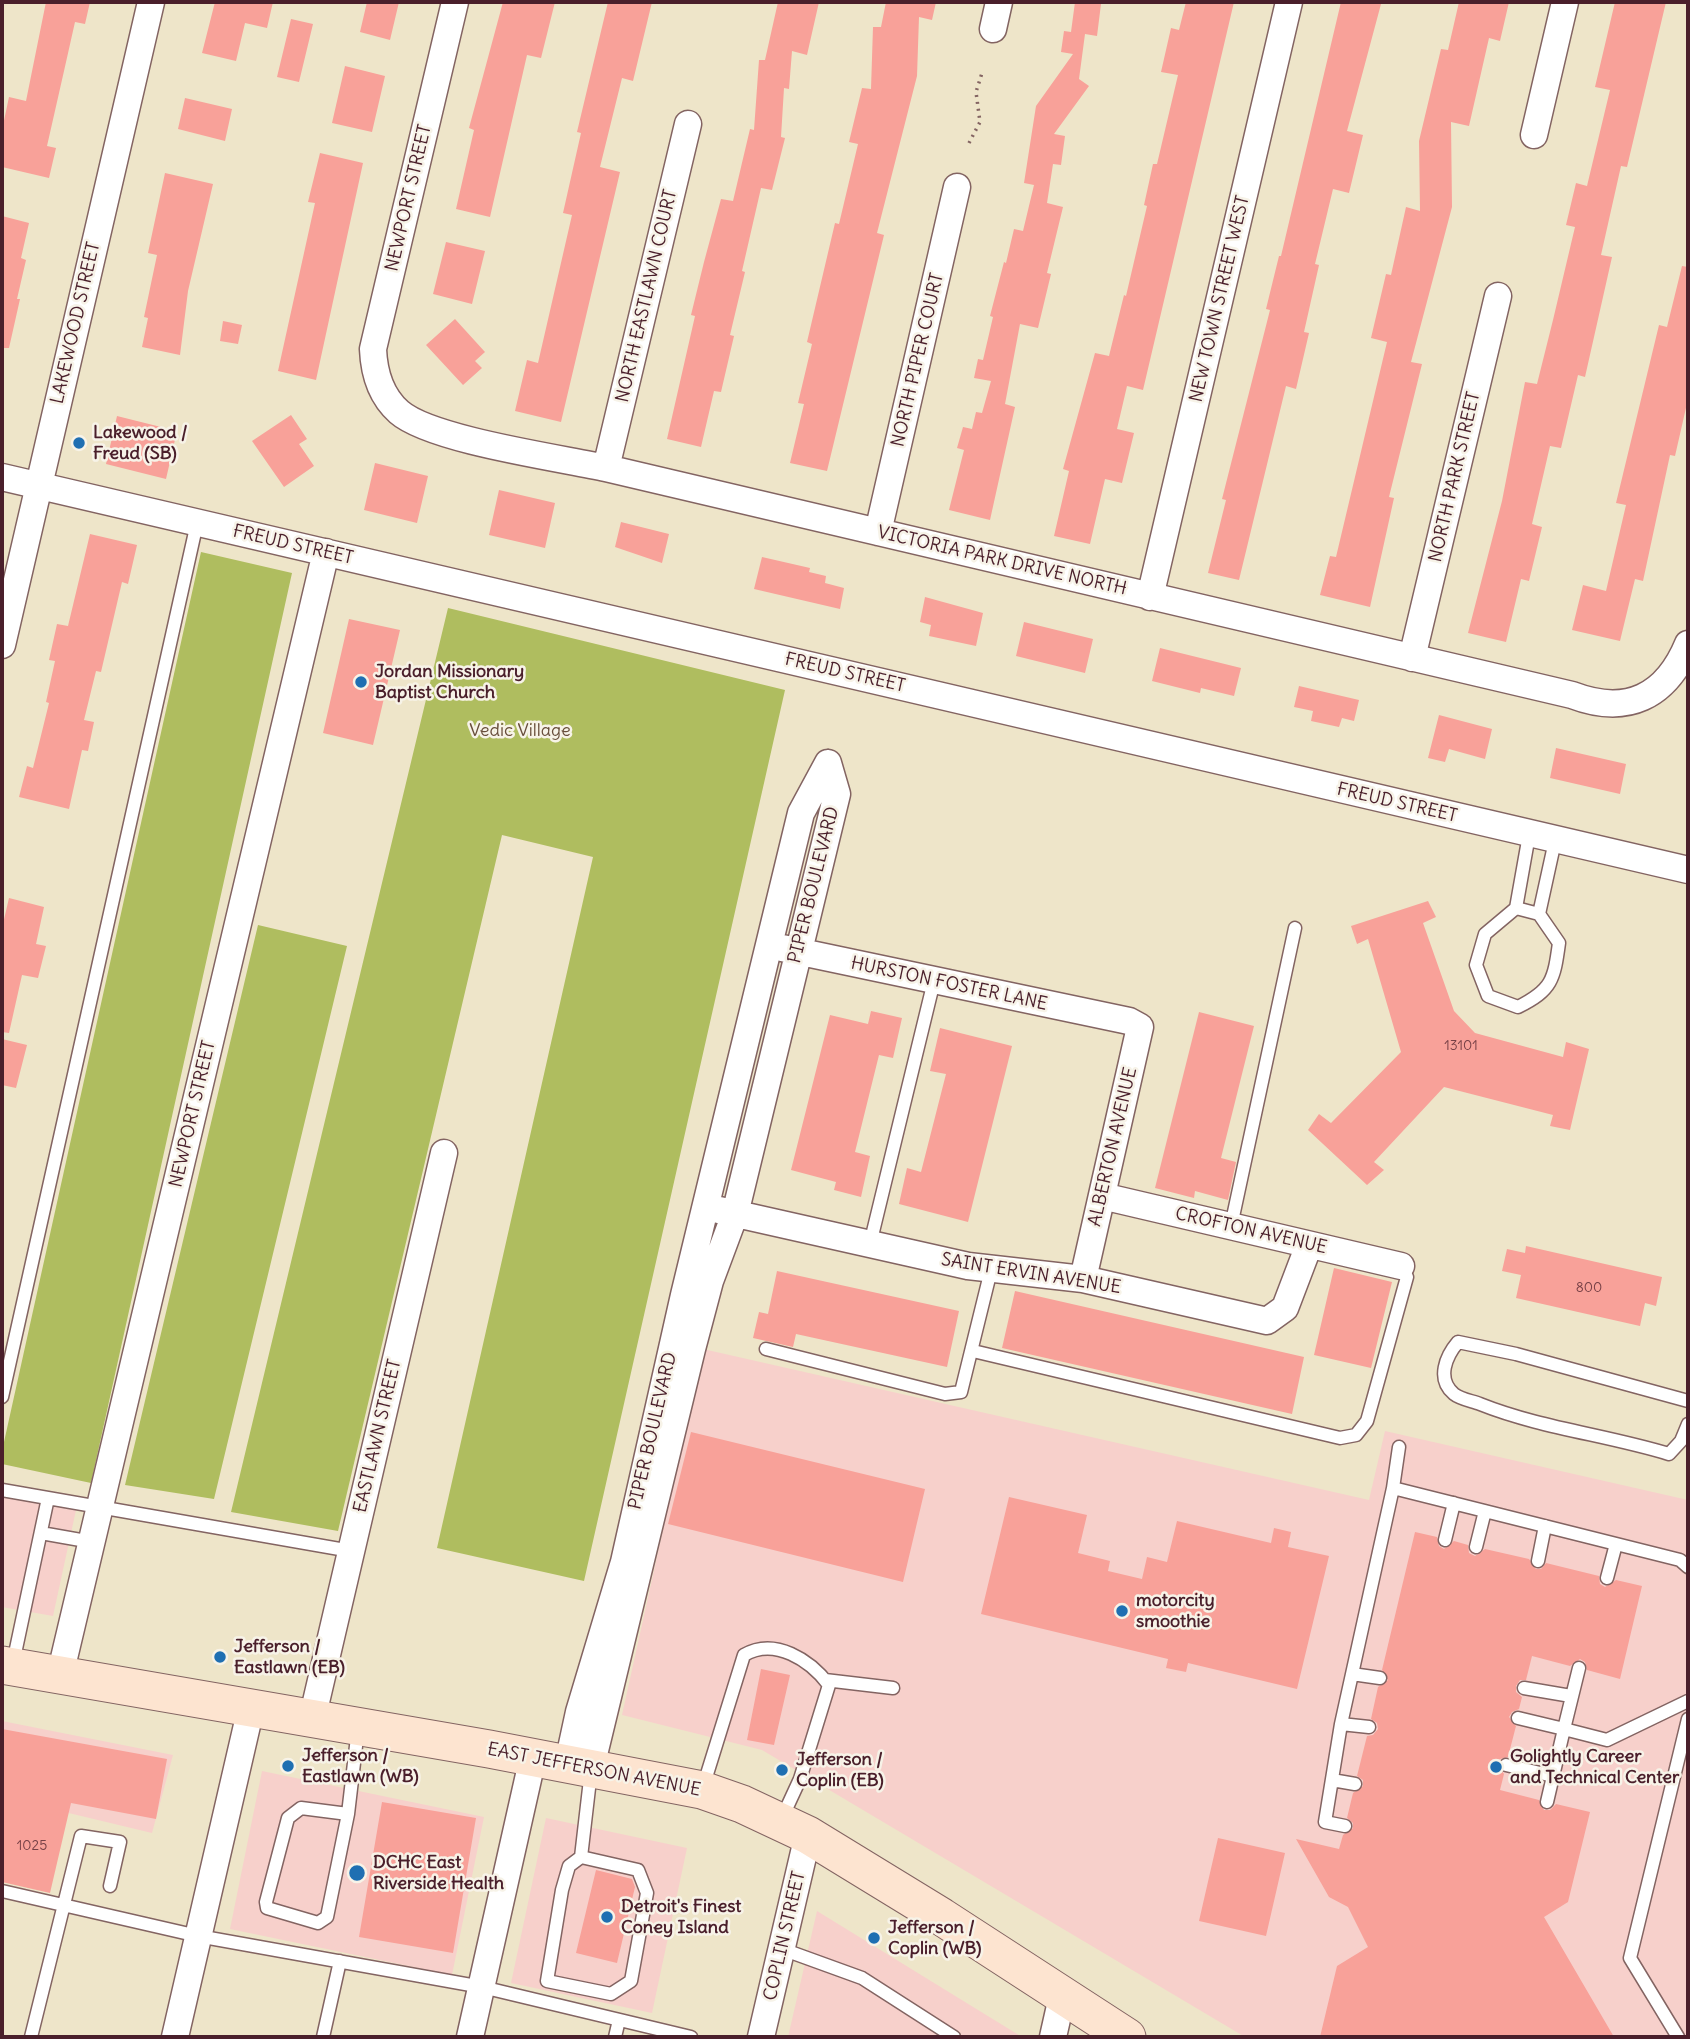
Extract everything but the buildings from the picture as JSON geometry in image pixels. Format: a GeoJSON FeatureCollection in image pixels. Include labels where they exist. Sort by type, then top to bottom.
{"type":"FeatureCollection","features":[{"type":"Feature","properties":{"kind":"main road","name":"EAST JEFFERSON AVENUE"},"geometry":{"type":"LineString","coordinates":[[7,1666],[564,1762],[702,1790],[794,1829],[942,1917],[1127,2037]]}},
{"type":"Feature","properties":{"kind":"street","name":"LAKEWOOD STREET"},"geometry":{"type":"LineString","coordinates":[[2,645],[151,2]]}},
{"type":"Feature","properties":{"kind":"street","name":"NEWPORT STREET"},"geometry":{"type":"LineString","coordinates":[[385,393],[374,362],[376,336],[455,2]]}},
{"type":"Feature","properties":{"kind":"street"},"geometry":{"type":"LineString","coordinates":[[993,29],[999,2]]}},
{"type":"Feature","properties":{"kind":"street","name":"NEW TOWN STREET WEST"},"geometry":{"type":"LineString","coordinates":[[1150,597],[1289,2]]}},
{"type":"Feature","properties":{"kind":"street"},"geometry":{"type":"LineString","coordinates":[[1534,135],[1565,2]]}},
{"type":"Feature","properties":{"kind":"street","name":"NORTH EASTLAWN COURT"},"geometry":{"type":"LineString","coordinates":[[606,468],[688,124]]}},
{"type":"Feature","properties":{"kind":"street","name":"NORTH PIPER COURT"},"geometry":{"type":"LineString","coordinates":[[878,532],[957,187]]}},
{"type":"Feature","properties":{"kind":"street","name":"NORTH PARK STREET"},"geometry":{"type":"LineString","coordinates":[[1412,658],[1498,296]]}},
{"type":"Feature","properties":{"kind":"street","name":"VICTORIA PARK DRIVE NORTH"},"geometry":{"type":"LineString","coordinates":[[385,393],[399,412],[430,429],[878,532],[1590,702],[1613,704],[1632,701],[1663,685],[1680,664],[1688,643]]}},
{"type":"Feature","properties":{"kind":"street","name":"FREUD STREET"},"geometry":{"type":"LineString","coordinates":[[2,477],[1688,870]]}},
{"type":"Feature","properties":{"kind":"street","name":"NEWPORT STREET"},"geometry":{"type":"LineString","coordinates":[[60,1675],[326,552]]}},
{"type":"Feature","properties":{"kind":"street","name":"PIPER BOULEVARD"},"geometry":{"type":"LineString","coordinates":[[828,763],[837,794],[735,1214],[710,1281],[692,1349],[564,1762],[624,1562],[684,1294],[800,813],[828,763]]}},
{"type":"Feature","properties":{"kind":"street","name":"HURSTON FOSTER LANE"},"geometry":{"type":"LineString","coordinates":[[770,945],[797,953],[1129,1021]]}},
{"type":"Feature","properties":{"kind":"street","name":"ALBERTON AVENUE"},"geometry":{"type":"LineString","coordinates":[[1083,1279],[1140,1027],[1129,1021]]}},
{"type":"Feature","properties":{"kind":"street","name":"EASTLAWN STREET"},"geometry":{"type":"LineString","coordinates":[[312,1719],[443,1153]]}},
{"type":"Feature","properties":{"kind":"street","name":"CROFTON AVENUE"},"geometry":{"type":"LineString","coordinates":[[1102,1196],[1401,1266]]}},
{"type":"Feature","properties":{"kind":"street","name":"SAINT ERVIN AVENUE"},"geometry":{"type":"LineString","coordinates":[[707,1207],[968,1266],[992,1266],[1083,1279],[1267,1321],[1285,1308],[1309,1245]]}},
{"type":"Feature","properties":{"kind":"street"},"geometry":{"type":"LineString","coordinates":[[175,2037],[251,1708]]}},
{"type":"Feature","properties":{"kind":"street"},"geometry":{"type":"LineString","coordinates":[[470,2037],[482,1987],[564,1762]]}},
{"type":"Feature","properties":{"kind":"street","name":"COPLIN STREET"},"geometry":{"type":"LineString","coordinates":[[761,2037],[782,1949],[794,1829]]}},
{"type":"Feature","properties":{"kind":"street"},"geometry":{"type":"LineString","coordinates":[[1053,2037],[1062,1997]]}},
{"type":"Feature","properties":{"kind":"lane"},"geometry":{"type":"LineString","coordinates":[[2,1396],[197,523]]}},
{"type":"Feature","properties":{"kind":"lane"},"geometry":{"type":"LineString","coordinates":[[1516,908],[1539,914],[1559,943],[1555,969],[1543,995],[1518,1007],[1488,996],[1476,965],[1485,934],[1516,908],[1529,835]]}},
{"type":"Feature","properties":{"kind":"lane"},"geometry":{"type":"LineString","coordinates":[[1539,914],[1555,841]]}},
{"type":"Feature","properties":{"kind":"lane"},"geometry":{"type":"LineString","coordinates":[[1231,1226],[1295,929]]}},
{"type":"Feature","properties":{"kind":"lane"},"geometry":{"type":"LineString","coordinates":[[870,1244],[934,981]]}},
{"type":"Feature","properties":{"kind":"lane"},"geometry":{"type":"LineString","coordinates":[[766,1349],[944,1394],[961,1392],[992,1266]]}},
{"type":"Feature","properties":{"kind":"lane"},"geometry":{"type":"LineString","coordinates":[[972,1351],[1340,1438],[1356,1435],[1367,1421],[1406,1277],[1401,1266]]}},
{"type":"Feature","properties":{"kind":"lane"},"geometry":{"type":"LineString","coordinates":[[1688,1401],[1516,1354],[1458,1342],[1446,1355],[1444,1375],[1454,1394],[1508,1416],[1636,1444],[1669,1454],[1681,1441],[1688,1424]]}},
{"type":"Feature","properties":{"kind":"lane"},"geometry":{"type":"LineString","coordinates":[[1345,1826],[1325,1822],[1341,1724],[1393,1488],[1399,1447]]}},
{"type":"Feature","properties":{"kind":"lane"},"geometry":{"type":"LineString","coordinates":[[1393,1488],[1680,1560],[1688,1567]]}},
{"type":"Feature","properties":{"kind":"lane"},"geometry":{"type":"LineString","coordinates":[[2,1490],[351,1551]]}},
{"type":"Feature","properties":{"kind":"lane"},"geometry":{"type":"LineString","coordinates":[[7,1666],[48,1499]]}},
{"type":"Feature","properties":{"kind":"lane"},"geometry":{"type":"LineString","coordinates":[[1445,1539],[1454,1503]]}},
{"type":"Feature","properties":{"kind":"lane"},"geometry":{"type":"LineString","coordinates":[[1476,1547],[1485,1511]]}},
{"type":"Feature","properties":{"kind":"lane"},"geometry":{"type":"LineString","coordinates":[[1538,1561],[1545,1526]]}},
{"type":"Feature","properties":{"kind":"lane"},"geometry":{"type":"LineString","coordinates":[[41,1533],[92,1542]]}},
{"type":"Feature","properties":{"kind":"lane"},"geometry":{"type":"LineString","coordinates":[[1607,1578],[1616,1544]]}},
{"type":"Feature","properties":{"kind":"lane"},"geometry":{"type":"LineString","coordinates":[[702,1790],[744,1654],[758,1647],[781,1650],[814,1665],[829,1685],[800,1779],[794,1829]]}},
{"type":"Feature","properties":{"kind":"lane"},"geometry":{"type":"LineString","coordinates":[[1547,1802],[1579,1668]]}},
{"type":"Feature","properties":{"kind":"lane"},"geometry":{"type":"LineString","coordinates":[[1352,1674],[1380,1678]]}},
{"type":"Feature","properties":{"kind":"lane"},"geometry":{"type":"LineString","coordinates":[[825,1680],[893,1688]]}},
{"type":"Feature","properties":{"kind":"lane"},"geometry":{"type":"LineString","coordinates":[[1524,1688],[1571,1696]]}},
{"type":"Feature","properties":{"kind":"lane"},"geometry":{"type":"LineString","coordinates":[[1518,1718],[1607,1740],[1688,1701]]}},
{"type":"Feature","properties":{"kind":"lane"},"geometry":{"type":"LineString","coordinates":[[1678,2037],[1630,1958],[1688,1719]]}},
{"type":"Feature","properties":{"kind":"lane"},"geometry":{"type":"LineString","coordinates":[[1341,1724],[1369,1727]]}},
{"type":"Feature","properties":{"kind":"lane"},"geometry":{"type":"LineString","coordinates":[[348,1814],[302,1808],[294,1811],[288,1818],[266,1902],[267,1908],[318,1923],[323,1921],[348,1814],[358,1727]]}},
{"type":"Feature","properties":{"kind":"lane"},"geometry":{"type":"LineString","coordinates":[[564,1762],[581,1857]]}},
{"type":"Feature","properties":{"kind":"lane"},"geometry":{"type":"LineString","coordinates":[[1506,1765],[1553,1776]]}},
{"type":"Feature","properties":{"kind":"lane"},"geometry":{"type":"LineString","coordinates":[[1332,1780],[1355,1784]]}},
{"type":"Feature","properties":{"kind":"lane"},"geometry":{"type":"LineString","coordinates":[[31,2037],[81,1836],[120,1842],[110,1886]]}},
{"type":"Feature","properties":{"kind":"lane"},"geometry":{"type":"LineString","coordinates":[[581,1857],[638,1870],[647,1893],[631,1981],[611,1994],[547,1981],[565,1878],[569,1866],[581,1857]]}},
{"type":"Feature","properties":{"kind":"lane"},"geometry":{"type":"LineString","coordinates":[[2,1891],[198,1936],[482,1987],[691,2037]]}},
{"type":"Feature","properties":{"kind":"lane"},"geometry":{"type":"LineString","coordinates":[[782,1949],[862,1978],[954,2037]]}},
{"type":"Feature","properties":{"kind":"lane"},"geometry":{"type":"LineString","coordinates":[[323,2037],[340,1961]]}},
{"type":"Feature","properties":{"kind":"lane"},"geometry":{"type":"LineString","coordinates":[[615,2037],[619,2020]]}},
{"type":"Feature","properties":{"kind":"path"},"geometry":{"type":"LineString","coordinates":[[970,143],[980,122],[976,92],[982,73]]}},
{"type":"Feature","properties":{"kind":"shaded area"},"geometry":{"type":"Polygon","coordinates":[[[703,1349],[1369,1500],[1385,1431],[1688,1500],[1688,2037],[1245,2037],[762,1750],[622,1715],[703,1349]]]}},
{"type":"Feature","properties":{"kind":"shaded area"},"geometry":{"type":"Polygon","coordinates":[[[2,1497],[76,1510],[53,1616],[2,1607],[2,1497]]]}},
{"type":"Feature","properties":{"kind":"shaded area"},"geometry":{"type":"Polygon","coordinates":[[[2,1721],[173,1755],[152,1833],[2,1797],[2,1721]]]}},
{"type":"Feature","properties":{"kind":"shaded area","name":"DCHC East Riverside Health"},"geometry":{"type":"Polygon","coordinates":[[[262,1771],[484,1817],[452,1975],[230,1929],[262,1771]]]}},
{"type":"Feature","properties":{"kind":"shaded area"},"geometry":{"type":"Polygon","coordinates":[[[546,1818],[687,1848],[652,2013],[511,1983],[546,1818]]]}},
{"type":"Feature","properties":{"kind":"shaded area"},"geometry":{"type":"Polygon","coordinates":[[[817,1911],[1022,2037],[788,2037],[817,1911]]]}},
{"type":"Feature","properties":{"kind":"green space"},"geometry":{"type":"Polygon","coordinates":[[[201,552],[292,573],[91,1483],[2,1464],[2,1451],[201,552]]]}},
{"type":"Feature","properties":{"kind":"green space","name":"Vedic Village"},"geometry":{"type":"Polygon","coordinates":[[[448,608],[785,690],[584,1581],[437,1548],[593,857],[502,835],[338,1531],[231,1512],[448,608]]]}},
{"type":"Feature","properties":{"kind":"green space"},"geometry":{"type":"Polygon","coordinates":[[[258,925],[347,946],[214,1499],[125,1485],[258,925]]]}},
{"type":"Feature","properties":{"kind":"place","name":"Lakewood / Freud (SB)"},"geometry":{"type":"Point","coordinates":[79,443]}},
{"type":"Feature","properties":{"kind":"place","name":"Jordan Missionary Baptist Church"},"geometry":{"type":"Point","coordinates":[361,682]}},
{"type":"Feature","properties":{"kind":"place","name":"motorcity smoothie"},"geometry":{"type":"Point","coordinates":[1122,1611]}},
{"type":"Feature","properties":{"kind":"place","name":"Jefferson / Eastlawn (EB)"},"geometry":{"type":"Point","coordinates":[220,1657]}},
{"type":"Feature","properties":{"kind":"place","name":"Jefferson / Eastlawn (WB)"},"geometry":{"type":"Point","coordinates":[288,1766]}},
{"type":"Feature","properties":{"kind":"place","name":"Golightly Career and Technical Center"},"geometry":{"type":"Point","coordinates":[1496,1767]}},
{"type":"Feature","properties":{"kind":"place","name":"Jefferson / Coplin (EB)"},"geometry":{"type":"Point","coordinates":[782,1770]}},
{"type":"Feature","properties":{"kind":"place","name":"DCHC East Riverside Health"},"geometry":{"type":"Point","coordinates":[357,1873]}},
{"type":"Feature","properties":{"kind":"place","name":"Detroit's Finest Coney Island"},"geometry":{"type":"Point","coordinates":[607,1917]}},
{"type":"Feature","properties":{"kind":"place","name":"Jefferson / Coplin (WB)"},"geometry":{"type":"Point","coordinates":[874,1938]}}]}
